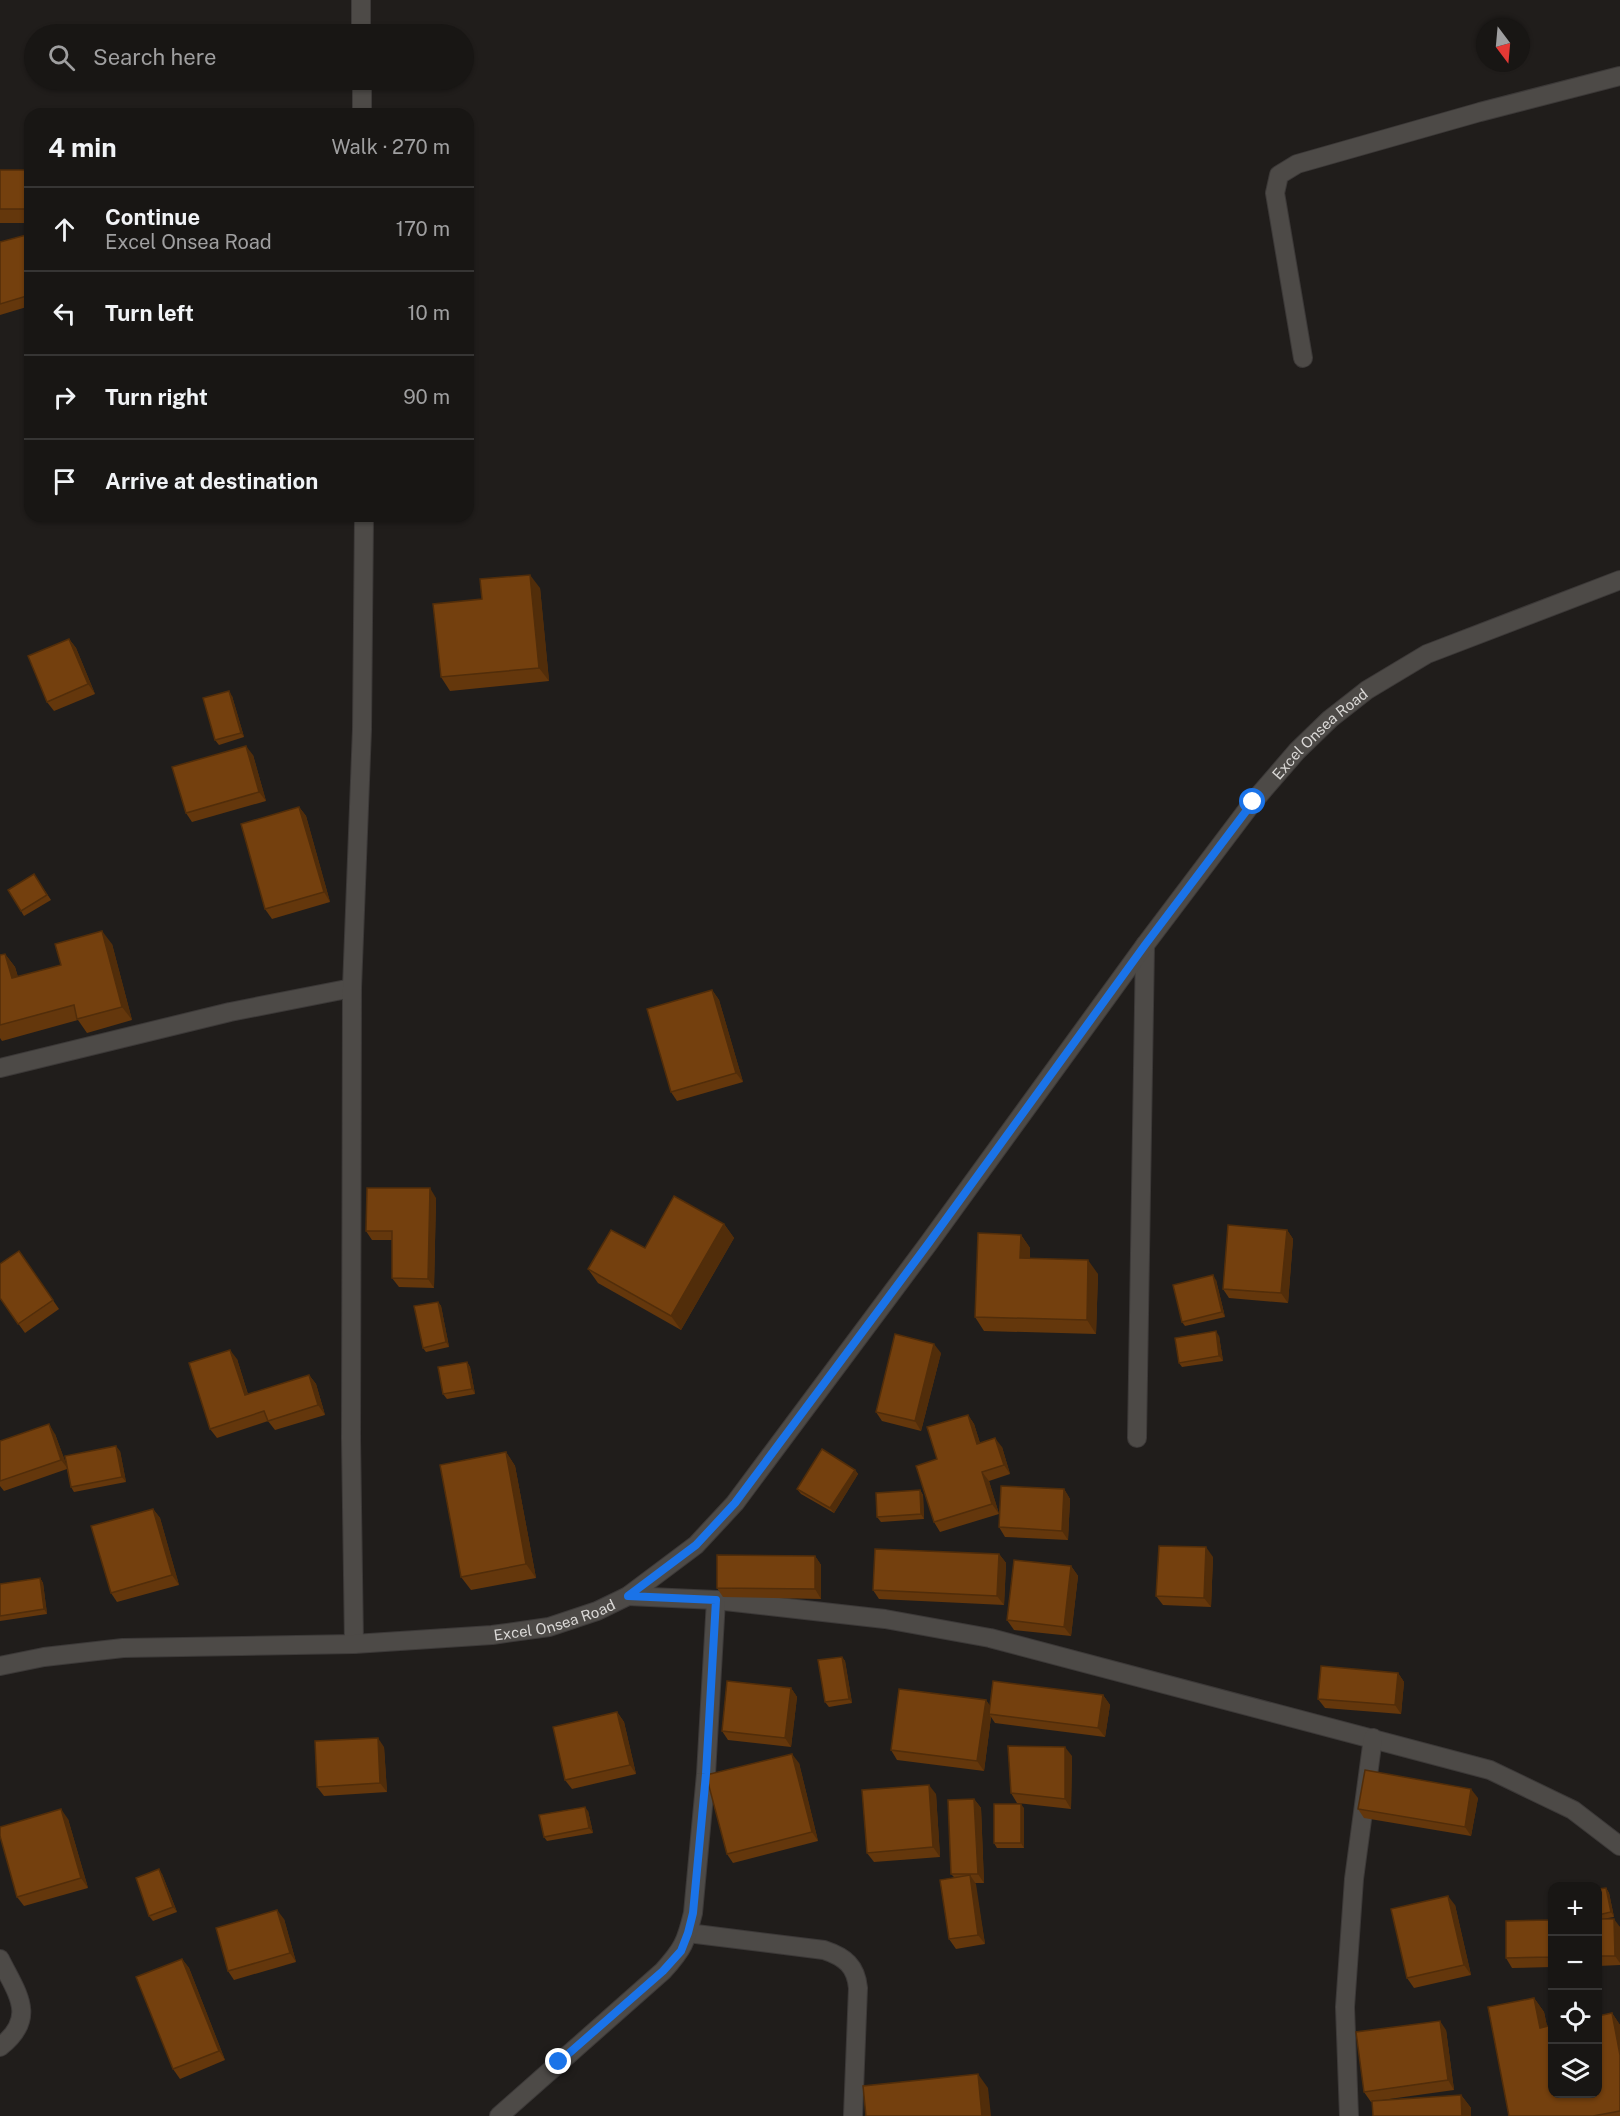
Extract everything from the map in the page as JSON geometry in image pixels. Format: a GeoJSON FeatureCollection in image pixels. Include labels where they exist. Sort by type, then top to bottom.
{"type":"FeatureCollection","features":[{"type":"Feature","properties":{"kind":"street"},"geometry":{"type":"LineString","coordinates":[[361,0],[361,24]]}},
{"type":"Feature","properties":{"kind":"street"},"geometry":{"type":"LineString","coordinates":[[1303,357],[1275,193],[1279,175],[1297,164],[1480,112],[1620,76]]}},
{"type":"Feature","properties":{"kind":"street"},"geometry":{"type":"LineString","coordinates":[[362,90],[362,108]]}},
{"type":"Feature","properties":{"kind":"street"},"geometry":{"type":"LineString","coordinates":[[354,1644],[351,1438],[352,988],[362,729],[364,522]]}},
{"type":"Feature","properties":{"kind":"street","name":"Excel Onsea Road"},"geometry":{"type":"LineString","coordinates":[[0,1666],[44,1657],[123,1648],[354,1644],[492,1635],[549,1627],[597,1611],[628,1596],[696,1545],[735,1503],[928,1244],[1145,945],[1253,802],[1289,760],[1330,719],[1367,690],[1427,654],[1620,580]]}},
{"type":"Feature","properties":{"kind":"street"},"geometry":{"type":"LineString","coordinates":[[1137,1438],[1145,945]]}},
{"type":"Feature","properties":{"kind":"street"},"geometry":{"type":"LineString","coordinates":[[0,1068],[230,1012],[352,988]]}},
{"type":"Feature","properties":{"kind":"street"},"geometry":{"type":"LineString","coordinates":[[628,1596],[716,1600],[885,1619],[990,1638],[1490,1770],[1573,1810],[1620,1846]]}},
{"type":"Feature","properties":{"kind":"street"},"geometry":{"type":"LineString","coordinates":[[499,2116],[663,1971],[681,1951],[693,1913],[706,1774],[716,1600]]}},
{"type":"Feature","properties":{"kind":"street"},"geometry":{"type":"LineString","coordinates":[[1349,2116],[1346,2007],[1354,1879],[1373,1738]]}},
{"type":"Feature","properties":{"kind":"street"},"geometry":{"type":"LineString","coordinates":[[688,1933],[825,1950],[841,1956],[851,1965],[857,1976],[858,1988],[853,2116]]}},
{"type":"Feature","properties":{"kind":"street"},"geometry":{"type":"LineString","coordinates":[[0,1959],[18,1996],[21,2011],[20,2026],[12,2038],[0,2047]]}},
{"type":"Feature","properties":{"kind":"building"},"geometry":{"type":"Polygon","coordinates":[[[0,170],[24,170],[24,209],[0,209],[0,170]]]}},
{"type":"Feature","properties":{"kind":"building"},"geometry":{"type":"Polygon","coordinates":[[[24,236],[24,297],[0,304],[0,242],[24,236]]]}},
{"type":"Feature","properties":{"kind":"building"},"geometry":{"type":"Polygon","coordinates":[[[530,575],[539,668],[441,677],[433,604],[482,599],[480,579],[530,575]]]}},
{"type":"Feature","properties":{"kind":"building"},"geometry":{"type":"Polygon","coordinates":[[[69,639],[88,684],[47,702],[28,656],[69,639]]]}},
{"type":"Feature","properties":{"kind":"building"},"geometry":{"type":"Polygon","coordinates":[[[229,691],[241,733],[215,740],[203,698],[229,691]]]}},
{"type":"Feature","properties":{"kind":"building"},"geometry":{"type":"Polygon","coordinates":[[[246,746],[259,792],[186,813],[172,767],[246,746]]]}},
{"type":"Feature","properties":{"kind":"building"},"geometry":{"type":"Polygon","coordinates":[[[299,807],[324,892],[265,909],[241,824],[299,807]]]}},
{"type":"Feature","properties":{"kind":"building"},"geometry":{"type":"Polygon","coordinates":[[[34,874],[47,895],[21,911],[8,890],[34,874]]]}},
{"type":"Feature","properties":{"kind":"building"},"geometry":{"type":"Polygon","coordinates":[[[102,931],[122,1007],[77,1019],[74,1005],[0,1025],[0,955],[5,954],[12,978],[61,965],[55,944],[102,931]]]}},
{"type":"Feature","properties":{"kind":"building"},"geometry":{"type":"Polygon","coordinates":[[[712,990],[736,1073],[671,1092],[647,1009],[712,990]]]}},
{"type":"Feature","properties":{"kind":"building"},"geometry":{"type":"Polygon","coordinates":[[[367,1188],[430,1188],[428,1279],[392,1278],[392,1231],[366,1231],[367,1188]]]}},
{"type":"Feature","properties":{"kind":"building"},"geometry":{"type":"Polygon","coordinates":[[[674,1196],[724,1224],[671,1316],[588,1269],[611,1230],[645,1248],[674,1196]]]}},
{"type":"Feature","properties":{"kind":"building"},"geometry":{"type":"Polygon","coordinates":[[[1228,1225],[1287,1230],[1281,1293],[1223,1289],[1228,1225]]]}},
{"type":"Feature","properties":{"kind":"building"},"geometry":{"type":"Polygon","coordinates":[[[978,1233],[1021,1235],[1020,1258],[1088,1260],[1087,1320],[975,1317],[978,1233]]]}},
{"type":"Feature","properties":{"kind":"building"},"geometry":{"type":"Polygon","coordinates":[[[19,1251],[53,1300],[18,1324],[0,1298],[0,1264],[19,1251]]]}},
{"type":"Feature","properties":{"kind":"building"},"geometry":{"type":"Polygon","coordinates":[[[1213,1275],[1222,1312],[1182,1322],[1173,1285],[1213,1275]]]}},
{"type":"Feature","properties":{"kind":"building"},"geometry":{"type":"Polygon","coordinates":[[[438,1302],[446,1342],[423,1348],[414,1306],[438,1302]]]}},
{"type":"Feature","properties":{"kind":"building"},"geometry":{"type":"Polygon","coordinates":[[[1216,1331],[1219,1356],[1179,1363],[1175,1338],[1216,1331]]]}},
{"type":"Feature","properties":{"kind":"building"},"geometry":{"type":"Polygon","coordinates":[[[895,1334],[934,1344],[915,1421],[876,1412],[895,1334]]]}},
{"type":"Feature","properties":{"kind":"building"},"geometry":{"type":"Polygon","coordinates":[[[230,1350],[245,1395],[309,1375],[318,1405],[268,1421],[264,1411],[210,1429],[189,1363],[230,1350]]]}},
{"type":"Feature","properties":{"kind":"building"},"geometry":{"type":"Polygon","coordinates":[[[467,1362],[472,1389],[443,1394],[438,1367],[467,1362]]]}},
{"type":"Feature","properties":{"kind":"building"},"geometry":{"type":"Polygon","coordinates":[[[968,1415],[977,1444],[995,1438],[1004,1465],[982,1472],[992,1504],[934,1522],[916,1466],[937,1459],[927,1427],[968,1415]]]}},
{"type":"Feature","properties":{"kind":"building"},"geometry":{"type":"Polygon","coordinates":[[[49,1424],[61,1460],[0,1481],[0,1441],[49,1424]]]}},
{"type":"Feature","properties":{"kind":"building"},"geometry":{"type":"Polygon","coordinates":[[[116,1446],[122,1477],[71,1487],[65,1456],[116,1446]]]}},
{"type":"Feature","properties":{"kind":"building"},"geometry":{"type":"Polygon","coordinates":[[[822,1449],[855,1470],[830,1508],[797,1489],[822,1449]]]}},
{"type":"Feature","properties":{"kind":"building"},"geometry":{"type":"Polygon","coordinates":[[[506,1452],[526,1564],[461,1577],[440,1465],[506,1452]]]}},
{"type":"Feature","properties":{"kind":"building"},"geometry":{"type":"Polygon","coordinates":[[[1001,1486],[1064,1489],[1062,1531],[999,1527],[1001,1486]]]}},
{"type":"Feature","properties":{"kind":"building"},"geometry":{"type":"Polygon","coordinates":[[[920,1490],[921,1514],[877,1517],[876,1493],[920,1490]]]}},
{"type":"Feature","properties":{"kind":"building"},"geometry":{"type":"Polygon","coordinates":[[[153,1509],[172,1575],[111,1593],[91,1526],[153,1509]]]}},
{"type":"Feature","properties":{"kind":"building"},"geometry":{"type":"Polygon","coordinates":[[[1159,1546],[1206,1547],[1204,1598],[1156,1596],[1159,1546]]]}},
{"type":"Feature","properties":{"kind":"building"},"geometry":{"type":"Polygon","coordinates":[[[875,1549],[999,1554],[997,1596],[873,1590],[875,1549]]]}},
{"type":"Feature","properties":{"kind":"building"},"geometry":{"type":"Polygon","coordinates":[[[717,1555],[815,1556],[815,1589],[717,1588],[717,1555]]]}},
{"type":"Feature","properties":{"kind":"building"},"geometry":{"type":"Polygon","coordinates":[[[1014,1560],[1071,1566],[1064,1627],[1007,1620],[1014,1560]]]}},
{"type":"Feature","properties":{"kind":"building"},"geometry":{"type":"Polygon","coordinates":[[[40,1578],[44,1609],[0,1616],[0,1584],[40,1578]]]}},
{"type":"Feature","properties":{"kind":"building"},"geometry":{"type":"Polygon","coordinates":[[[842,1657],[849,1699],[825,1702],[818,1660],[842,1657]]]}},
{"type":"Feature","properties":{"kind":"building"},"geometry":{"type":"Polygon","coordinates":[[[1321,1666],[1398,1673],[1395,1705],[1318,1699],[1321,1666]]]}},
{"type":"Feature","properties":{"kind":"building"},"geometry":{"type":"Polygon","coordinates":[[[727,1681],[791,1688],[785,1738],[722,1731],[727,1681]]]}},
{"type":"Feature","properties":{"kind":"building"},"geometry":{"type":"Polygon","coordinates":[[[993,1681],[1103,1695],[1098,1728],[989,1714],[993,1681]]]}},
{"type":"Feature","properties":{"kind":"building"},"geometry":{"type":"Polygon","coordinates":[[[899,1689],[986,1700],[977,1761],[891,1750],[899,1689]]]}},
{"type":"Feature","properties":{"kind":"building"},"geometry":{"type":"Polygon","coordinates":[[[617,1712],[630,1765],[565,1780],[553,1727],[617,1712]]]}},
{"type":"Feature","properties":{"kind":"building"},"geometry":{"type":"Polygon","coordinates":[[[378,1738],[380,1783],[317,1787],[315,1741],[378,1738]]]}},
{"type":"Feature","properties":{"kind":"building"},"geometry":{"type":"Polygon","coordinates":[[[1008,1746],[1065,1747],[1065,1799],[1011,1793],[1008,1746]]]}},
{"type":"Feature","properties":{"kind":"building"},"geometry":{"type":"Polygon","coordinates":[[[792,1754],[812,1832],[727,1854],[706,1775],[792,1754]]]}},
{"type":"Feature","properties":{"kind":"building"},"geometry":{"type":"Polygon","coordinates":[[[1365,1770],[1471,1789],[1465,1827],[1358,1809],[1365,1770]]]}},
{"type":"Feature","properties":{"kind":"building"},"geometry":{"type":"Polygon","coordinates":[[[929,1785],[933,1847],[867,1853],[862,1790],[929,1785]]]}},
{"type":"Feature","properties":{"kind":"building"},"geometry":{"type":"Polygon","coordinates":[[[974,1799],[978,1874],[951,1874],[948,1800],[974,1799]]]}},
{"type":"Feature","properties":{"kind":"building"},"geometry":{"type":"Polygon","coordinates":[[[994,1804],[1021,1804],[1021,1843],[994,1843],[994,1804]]]}},
{"type":"Feature","properties":{"kind":"building"},"geometry":{"type":"Polygon","coordinates":[[[585,1807],[589,1828],[544,1837],[539,1815],[585,1807]]]}},
{"type":"Feature","properties":{"kind":"building"},"geometry":{"type":"Polygon","coordinates":[[[61,1809],[81,1878],[17,1897],[0,1836],[0,1827],[61,1809]]]}},
{"type":"Feature","properties":{"kind":"building"},"geometry":{"type":"Polygon","coordinates":[[[159,1869],[173,1907],[149,1916],[136,1878],[159,1869]]]}},
{"type":"Feature","properties":{"kind":"building"},"geometry":{"type":"Polygon","coordinates":[[[970,1875],[978,1935],[949,1939],[940,1880],[970,1875]]]}},
{"type":"Feature","properties":{"kind":"building"},"geometry":{"type":"Polygon","coordinates":[[[1602,1888],[1606,1888],[1611,1912],[1602,1914],[1602,1888]]]}},
{"type":"Feature","properties":{"kind":"building"},"geometry":{"type":"Polygon","coordinates":[[[1448,1896],[1464,1965],[1407,1978],[1391,1909],[1448,1896]]]}},
{"type":"Feature","properties":{"kind":"building"},"geometry":{"type":"Polygon","coordinates":[[[277,1910],[290,1953],[228,1971],[216,1928],[277,1910]]]}},
{"type":"Feature","properties":{"kind":"building"},"geometry":{"type":"Polygon","coordinates":[[[1602,1919],[1614,1919],[1615,1956],[1602,1956],[1602,1919]]]}},
{"type":"Feature","properties":{"kind":"building"},"geometry":{"type":"Polygon","coordinates":[[[1548,1920],[1548,1957],[1506,1958],[1506,1921],[1548,1920]]]}},
{"type":"Feature","properties":{"kind":"building"},"geometry":{"type":"Polygon","coordinates":[[[182,1959],[219,2051],[173,2069],[136,1977],[182,1959]]]}},
{"type":"Feature","properties":{"kind":"building"},"geometry":{"type":"Polygon","coordinates":[[[1534,1998],[1540,2028],[1548,2026],[1548,2098],[1602,2098],[1602,2015],[1612,2013],[1620,2055],[1620,2111],[1593,2116],[1509,2116],[1488,2007],[1534,1998]]]}},
{"type":"Feature","properties":{"kind":"building"},"geometry":{"type":"Polygon","coordinates":[[[1440,2021],[1448,2080],[1364,2092],[1356,2032],[1440,2021]]]}},
{"type":"Feature","properties":{"kind":"building"},"geometry":{"type":"Polygon","coordinates":[[[978,2074],[982,2116],[866,2116],[863,2086],[978,2074]]]}},
{"type":"Feature","properties":{"kind":"building"},"geometry":{"type":"Polygon","coordinates":[[[1461,2095],[1462,2116],[1373,2116],[1372,2101],[1461,2095]]]}},
{"type":"Feature","properties":{"kind":"route"},"geometry":{"type":"LineString","coordinates":[[559,2062],[663,1971],[681,1951],[693,1913],[706,1774],[716,1600],[628,1596],[696,1545],[735,1503],[928,1244],[1145,945],[1253,802]]}}]}
